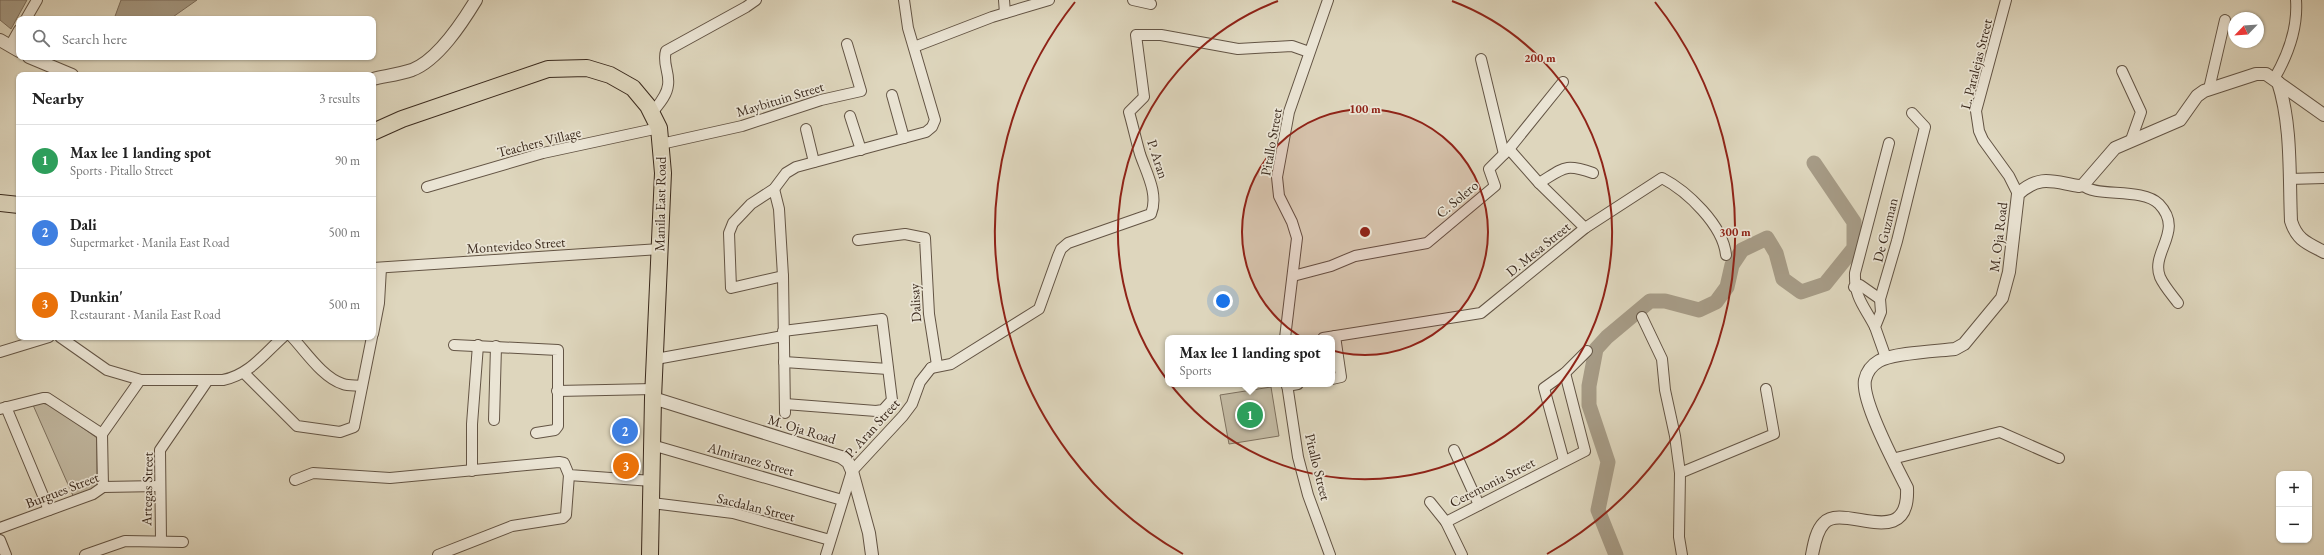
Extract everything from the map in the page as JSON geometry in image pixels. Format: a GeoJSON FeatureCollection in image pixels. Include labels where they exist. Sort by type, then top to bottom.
{"type":"FeatureCollection","features":[{"type":"Feature","properties":{"kind":"main road","name":"Manila East Road"},"geometry":{"type":"LineString","coordinates":[[376,131],[402,119],[548,70],[569,67],[587,68],[610,75],[633,88],[652,113],[660,136],[663,173],[656,359],[653,394],[650,555]]}},
{"type":"Feature","properties":{"kind":"main road"},"geometry":{"type":"LineString","coordinates":[[0,203],[16,205]]}},
{"type":"Feature","properties":{"kind":"street"},"geometry":{"type":"LineString","coordinates":[[28,16],[37,0]]}},
{"type":"Feature","properties":{"kind":"street"},"geometry":{"type":"LineString","coordinates":[[376,78],[413,69],[439,51],[476,0]]}},
{"type":"Feature","properties":{"kind":"street"},"geometry":{"type":"LineString","coordinates":[[652,113],[662,101],[668,85],[663,58],[666,51],[746,8],[756,0]]}},
{"type":"Feature","properties":{"kind":"street"},"geometry":{"type":"LineString","coordinates":[[783,276],[731,288],[728,233],[733,223],[751,204],[774,189],[786,173],[796,167],[926,132],[932,127],[935,120],[908,28],[904,0]]}},
{"type":"Feature","properties":{"kind":"street"},"geometry":{"type":"LineString","coordinates":[[1004,0],[1005,13]]}},
{"type":"Feature","properties":{"kind":"street"},"geometry":{"type":"LineString","coordinates":[[914,47],[1005,13],[1049,0]]}},
{"type":"Feature","properties":{"kind":"street"},"geometry":{"type":"LineString","coordinates":[[1133,0],[1151,4]]}},
{"type":"Feature","properties":{"kind":"street","name":"Pitallo Street"},"geometry":{"type":"LineString","coordinates":[[1285,335],[1297,238],[1292,222],[1279,196],[1277,177],[1289,112],[1328,0]]}},
{"type":"Feature","properties":{"kind":"street","name":"L. Paralejas Street"},"geometry":{"type":"LineString","coordinates":[[2006,0],[1976,111],[1979,131],[1983,140],[2009,176],[2018,194]]}},
{"type":"Feature","properties":{"kind":"street"},"geometry":{"type":"LineString","coordinates":[[2296,0],[2294,32],[2276,80],[2283,100],[2291,221],[2294,233],[2305,243],[2324,252]]}},
{"type":"Feature","properties":{"kind":"street"},"geometry":{"type":"LineString","coordinates":[[2209,89],[2225,20]]}},
{"type":"Feature","properties":{"kind":"street"},"geometry":{"type":"LineString","coordinates":[[10,46],[16,35]]}},
{"type":"Feature","properties":{"kind":"street","name":"P. Aran"},"geometry":{"type":"LineString","coordinates":[[934,366],[951,364],[1039,309],[1061,249],[1068,243],[1151,214],[1154,208],[1152,184],[1140,153],[1129,112],[1144,97],[1136,35],[1161,35],[1238,49],[1292,46],[1309,52]]}},
{"type":"Feature","properties":{"kind":"street","name":"Maybituin Street"},"geometry":{"type":"LineString","coordinates":[[660,136],[742,126],[822,100],[861,91],[847,44]]}},
{"type":"Feature","properties":{"kind":"street"},"geometry":{"type":"LineString","coordinates":[[1480,58],[1506,152],[1585,228]]}},
{"type":"Feature","properties":{"kind":"street"},"geometry":{"type":"LineString","coordinates":[[36,60],[65,72]]}},
{"type":"Feature","properties":{"kind":"street"},"geometry":{"type":"LineString","coordinates":[[2122,71],[2141,112],[2131,140]]}},
{"type":"Feature","properties":{"kind":"street"},"geometry":{"type":"LineString","coordinates":[[2178,303],[2160,277],[2161,256],[2169,232],[2168,221],[2160,206],[2153,199],[2117,191],[2090,190],[2083,185],[2104,157],[2114,148],[2180,120],[2197,96],[2209,89],[2256,74],[2266,74],[2276,80],[2324,115]]}},
{"type":"Feature","properties":{"kind":"street"},"geometry":{"type":"LineString","coordinates":[[1506,152],[1563,82]]}},
{"type":"Feature","properties":{"kind":"street"},"geometry":{"type":"LineString","coordinates":[[892,95],[904,138]]}},
{"type":"Feature","properties":{"kind":"street","name":"De Guzman"},"geometry":{"type":"LineString","coordinates":[[1876,327],[1881,312],[1880,299],[1897,241],[1924,127],[1912,113]]}},
{"type":"Feature","properties":{"kind":"street"},"geometry":{"type":"LineString","coordinates":[[850,116],[861,150]]}},
{"type":"Feature","properties":{"kind":"street"},"geometry":{"type":"LineString","coordinates":[[806,129],[814,162]]}},
{"type":"Feature","properties":{"kind":"street","name":"Teachers Village"},"geometry":{"type":"LineString","coordinates":[[427,187],[543,153],[660,136]]}},
{"type":"Feature","properties":{"kind":"street"},"geometry":{"type":"LineString","coordinates":[[1886,358],[1876,327],[1859,302],[1854,287],[1855,273],[1889,143]]}},
{"type":"Feature","properties":{"kind":"street","name":"C. Solero"},"geometry":{"type":"LineString","coordinates":[[1293,276],[1331,266],[1355,256],[1427,243],[1496,186],[1490,168],[1506,152]]}},
{"type":"Feature","properties":{"kind":"street"},"geometry":{"type":"LineString","coordinates":[[1539,183],[1565,167],[1573,166],[1593,173]]}},
{"type":"Feature","properties":{"kind":"street","name":"D. Mesa Street"},"geometry":{"type":"LineString","coordinates":[[1335,336],[1481,313],[1585,228],[1662,178],[1672,183],[1710,218],[1725,244],[1726,255]]}},
{"type":"Feature","properties":{"kind":"street"},"geometry":{"type":"LineString","coordinates":[[2289,179],[2324,178]]}},
{"type":"Feature","properties":{"kind":"street","name":"M. Oja Road"},"geometry":{"type":"LineString","coordinates":[[1812,555],[1817,536],[1824,523],[1829,520],[1838,518],[1885,523],[1896,520],[1903,509],[1907,498],[1907,488],[1892,458],[1871,409],[1865,381],[1871,366],[1886,358],[1955,349],[1964,344],[2002,298],[2006,286],[2018,194],[2030,184],[2037,182],[2046,181],[2079,186],[2083,185]]}},
{"type":"Feature","properties":{"kind":"street"},"geometry":{"type":"LineString","coordinates":[[656,359],[783,334],[882,319],[892,400],[883,410],[876,411],[785,408],[783,334],[783,276],[779,209],[774,189]]}},
{"type":"Feature","properties":{"kind":"street","name":"Dalisay"},"geometry":{"type":"LineString","coordinates":[[858,240],[905,234],[925,238],[929,314],[934,366]]}},
{"type":"Feature","properties":{"kind":"street","name":"Montevideo Street"},"geometry":{"type":"LineString","coordinates":[[377,268],[660,249]]}},
{"type":"Feature","properties":{"kind":"street"},"geometry":{"type":"LineString","coordinates":[[376,321],[380,303],[377,268]]}},
{"type":"Feature","properties":{"kind":"street"},"geometry":{"type":"LineString","coordinates":[[1854,287],[1860,285],[1880,299]]}},
{"type":"Feature","properties":{"kind":"street"},"geometry":{"type":"LineString","coordinates":[[1642,317],[1662,359],[1665,390],[1675,436],[1680,473],[1679,536],[1682,555]]}},
{"type":"Feature","properties":{"kind":"street"},"geometry":{"type":"LineString","coordinates":[[1335,336],[1341,377],[1335,378]]}},
{"type":"Feature","properties":{"kind":"street"},"geometry":{"type":"LineString","coordinates":[[0,352],[39,340]]}},
{"type":"Feature","properties":{"kind":"street"},"geometry":{"type":"LineString","coordinates":[[64,340],[107,370],[140,380],[208,380],[235,378],[244,373],[280,340]]}},
{"type":"Feature","properties":{"kind":"street"},"geometry":{"type":"LineString","coordinates":[[295,340],[328,376],[344,385],[362,386]]}},
{"type":"Feature","properties":{"kind":"street"},"geometry":{"type":"LineString","coordinates":[[244,373],[297,426],[340,432],[350,430],[354,427],[371,340]]}},
{"type":"Feature","properties":{"kind":"street"},"geometry":{"type":"LineString","coordinates":[[454,345],[558,350],[558,426],[555,430],[536,434]]}},
{"type":"Feature","properties":{"kind":"street"},"geometry":{"type":"LineString","coordinates":[[472,471],[472,424],[478,345]]}},
{"type":"Feature","properties":{"kind":"street"},"geometry":{"type":"LineString","coordinates":[[494,420],[496,346]]}},
{"type":"Feature","properties":{"kind":"street"},"geometry":{"type":"LineString","coordinates":[[1564,461],[1544,388],[1565,373],[1587,351]]}},
{"type":"Feature","properties":{"kind":"street"},"geometry":{"type":"LineString","coordinates":[[784,362],[888,369]]}},
{"type":"Feature","properties":{"kind":"street","name":"P. Aran Street"},"geometry":{"type":"LineString","coordinates":[[852,471],[903,416],[912,404],[920,382],[934,366]]}},
{"type":"Feature","properties":{"kind":"street","name":"Ceremonia Street"},"geometry":{"type":"LineString","coordinates":[[1462,555],[1446,522],[1585,451],[1565,373]]}},
{"type":"Feature","properties":{"kind":"street"},"geometry":{"type":"LineString","coordinates":[[103,487],[102,434],[140,380]]}},
{"type":"Feature","properties":{"kind":"street","name":"Artegas Street"},"geometry":{"type":"LineString","coordinates":[[161,541],[160,450],[208,380]]}},
{"type":"Feature","properties":{"kind":"street","name":"Pitallo Street"},"geometry":{"type":"LineString","coordinates":[[1287,387],[1300,464],[1308,495],[1330,555]]}},
{"type":"Feature","properties":{"kind":"street"},"geometry":{"type":"LineString","coordinates":[[1680,473],[1774,434],[1766,389]]}},
{"type":"Feature","properties":{"kind":"street"},"geometry":{"type":"LineString","coordinates":[[557,391],[653,394]]}},
{"type":"Feature","properties":{"kind":"street","name":"M. Oja Road"},"geometry":{"type":"LineString","coordinates":[[653,394],[840,457],[848,462],[852,471],[869,533],[872,555]]}},
{"type":"Feature","properties":{"kind":"street"},"geometry":{"type":"LineString","coordinates":[[49,510],[3,408],[47,398],[102,434]]}},
{"type":"Feature","properties":{"kind":"street"},"geometry":{"type":"LineString","coordinates":[[1892,458],[2000,432],[2059,458]]}},
{"type":"Feature","properties":{"kind":"street","name":"Almiranez Street"},"geometry":{"type":"LineString","coordinates":[[652,445],[842,500]]}},
{"type":"Feature","properties":{"kind":"street"},"geometry":{"type":"LineString","coordinates":[[1454,450],[1479,505]]}},
{"type":"Feature","properties":{"kind":"street"},"geometry":{"type":"LineString","coordinates":[[294,480],[313,473],[390,478],[412,474],[472,471],[559,462],[564,463],[569,475],[566,515],[563,518],[512,526],[438,555]]}},
{"type":"Feature","properties":{"kind":"street"},"geometry":{"type":"LineString","coordinates":[[826,555],[852,471]]}},
{"type":"Feature","properties":{"kind":"street"},"geometry":{"type":"LineString","coordinates":[[569,475],[652,481]]}},
{"type":"Feature","properties":{"kind":"street","name":"Burgues Street"},"geometry":{"type":"LineString","coordinates":[[0,528],[93,494],[103,487],[160,486]]}},
{"type":"Feature","properties":{"kind":"street"},"geometry":{"type":"LineString","coordinates":[[1430,502],[1446,522]]}},
{"type":"Feature","properties":{"kind":"street","name":"Sacdalan Street"},"geometry":{"type":"LineString","coordinates":[[652,503],[733,513],[830,540]]}},
{"type":"Feature","properties":{"kind":"street"},"geometry":{"type":"LineString","coordinates":[[0,540],[6,555]]}},
{"type":"Feature","properties":{"kind":"street"},"geometry":{"type":"LineString","coordinates":[[84,555],[125,541],[183,542]]}},
{"type":"Feature","properties":{"kind":"shaded area"},"geometry":{"type":"Polygon","coordinates":[[[0,0],[27,0],[18,16],[16,16],[16,20],[11,29],[0,20],[0,0]]]}},
{"type":"Feature","properties":{"kind":"shaded area"},"geometry":{"type":"Polygon","coordinates":[[[121,0],[197,0],[174,16],[115,16],[121,0]]]}},
{"type":"Feature","properties":{"kind":"shaded area"},"geometry":{"type":"Polygon","coordinates":[[[1271,387],[1279,436],[1229,444],[1220,395],[1271,387]]]}},
{"type":"Feature","properties":{"kind":"shaded area"},"geometry":{"type":"Polygon","coordinates":[[[42,403],[52,406],[97,438],[97,488],[74,498],[33,405],[42,403]]]}},
{"type":"Feature","properties":{"kind":"waterway"},"geometry":{"type":"LineString","coordinates":[[1616,555],[1598,510],[1608,462],[1589,405],[1589,386],[1596,349],[1607,337],[1650,301],[1665,301],[1699,310],[1716,302],[1727,287],[1732,265],[1742,250],[1767,238],[1776,253],[1783,279],[1801,292],[1825,284],[1854,248],[1854,222],[1814,163]]}},
{"type":"Feature","properties":{"kind":"place","name":"Max lee 1 landing spot"},"geometry":{"type":"Point","coordinates":[1250,415]}},
{"type":"Feature","properties":{"kind":"place","name":"Dali"},"geometry":{"type":"Point","coordinates":[625,431]}},
{"type":"Feature","properties":{"kind":"place","name":"Dunkin'"},"geometry":{"type":"Point","coordinates":[626,466]}}]}
